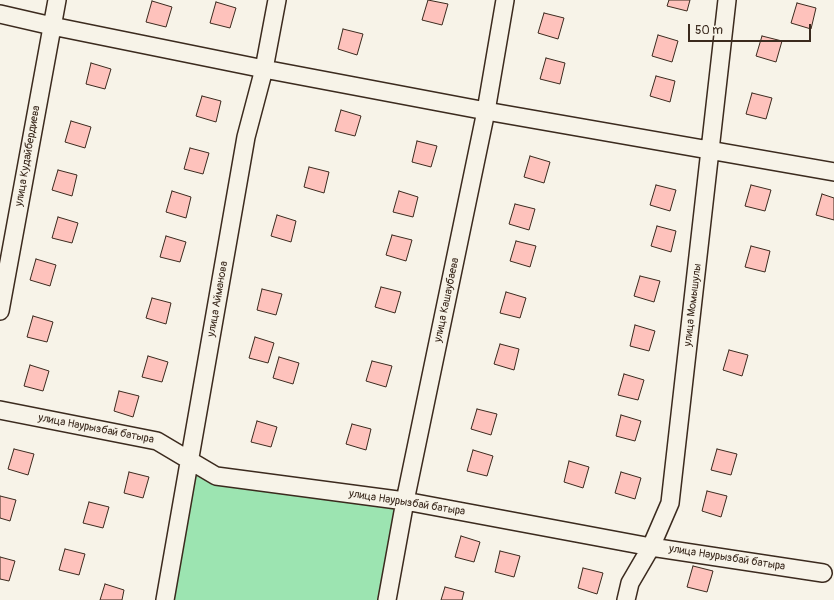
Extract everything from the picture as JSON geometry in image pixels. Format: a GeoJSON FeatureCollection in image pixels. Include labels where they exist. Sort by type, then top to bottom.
{"type":"FeatureCollection","features":[{"type":"Feature","properties":{"kind":"street","name":"улица Кудайбердиева"},"geometry":{"type":"LineString","coordinates":[[0,311],[57,0]]}},
{"type":"Feature","properties":{"kind":"street","name":"улица Айманова"},"geometry":{"type":"LineString","coordinates":[[166,600],[246,138],[264,69],[277,0]]}},
{"type":"Feature","properties":{"kind":"street","name":"улица Кашаубаева"},"geometry":{"type":"LineString","coordinates":[[387,600],[486,111],[505,0]]}},
{"type":"Feature","properties":{"kind":"street","name":"улица Момышулы"},"geometry":{"type":"LineString","coordinates":[[626,600],[630,583],[651,547],[670,503],[727,0]]}},
{"type":"Feature","properties":{"kind":"street"},"geometry":{"type":"LineString","coordinates":[[0,14],[264,69],[486,111],[834,172]]}},
{"type":"Feature","properties":{"kind":"street","name":"улица Наурызбай батыра"},"geometry":{"type":"LineString","coordinates":[[0,410],[157,441],[216,476],[406,502],[651,547],[823,573]]}},
{"type":"Feature","properties":{"kind":"green space"},"geometry":{"type":"Polygon","coordinates":[[[191,461],[216,476],[405,501],[387,600],[165,600],[191,461]]]}},
{"type":"Feature","properties":{"kind":"building"},"geometry":{"type":"Polygon","coordinates":[[[428,0],[448,4],[442,25],[422,20],[428,0]]]}},
{"type":"Feature","properties":{"kind":"building"},"geometry":{"type":"Polygon","coordinates":[[[669,0],[690,0],[687,11],[667,6],[669,0]]]}},
{"type":"Feature","properties":{"kind":"building"},"geometry":{"type":"Polygon","coordinates":[[[152,1],[172,7],[166,27],[146,22],[152,1]]]}},
{"type":"Feature","properties":{"kind":"building"},"geometry":{"type":"Polygon","coordinates":[[[216,2],[236,8],[230,28],[210,23],[216,2]]]}},
{"type":"Feature","properties":{"kind":"building"},"geometry":{"type":"Polygon","coordinates":[[[797,3],[816,8],[811,29],[791,23],[797,3]]]}},
{"type":"Feature","properties":{"kind":"building"},"geometry":{"type":"Polygon","coordinates":[[[544,13],[564,18],[558,39],[538,33],[544,13]]]}},
{"type":"Feature","properties":{"kind":"building"},"geometry":{"type":"Polygon","coordinates":[[[343,29],[363,34],[357,55],[338,49],[343,29]]]}},
{"type":"Feature","properties":{"kind":"building"},"geometry":{"type":"Polygon","coordinates":[[[658,35],[678,41],[672,62],[652,56],[658,35]]]}},
{"type":"Feature","properties":{"kind":"building"},"geometry":{"type":"Polygon","coordinates":[[[762,36],[782,41],[776,62],[756,56],[762,36]]]}},
{"type":"Feature","properties":{"kind":"building"},"geometry":{"type":"Polygon","coordinates":[[[546,58],[565,63],[560,84],[540,79],[546,58]]]}},
{"type":"Feature","properties":{"kind":"building"},"geometry":{"type":"Polygon","coordinates":[[[91,63],[111,69],[105,89],[86,84],[91,63]]]}},
{"type":"Feature","properties":{"kind":"building"},"geometry":{"type":"Polygon","coordinates":[[[656,76],[675,81],[670,102],[650,96],[656,76]]]}},
{"type":"Feature","properties":{"kind":"building"},"geometry":{"type":"Polygon","coordinates":[[[752,93],[772,98],[766,119],[746,114],[752,93]]]}},
{"type":"Feature","properties":{"kind":"building"},"geometry":{"type":"Polygon","coordinates":[[[202,96],[221,101],[216,122],[196,116],[202,96]]]}},
{"type":"Feature","properties":{"kind":"building"},"geometry":{"type":"Polygon","coordinates":[[[341,110],[361,116],[355,136],[335,131],[341,110]]]}},
{"type":"Feature","properties":{"kind":"building"},"geometry":{"type":"Polygon","coordinates":[[[71,121],[91,127],[85,148],[65,142],[71,121]]]}},
{"type":"Feature","properties":{"kind":"building"},"geometry":{"type":"Polygon","coordinates":[[[417,141],[437,146],[431,167],[412,162],[417,141]]]}},
{"type":"Feature","properties":{"kind":"building"},"geometry":{"type":"Polygon","coordinates":[[[190,148],[209,153],[203,174],[184,169],[190,148]]]}},
{"type":"Feature","properties":{"kind":"building"},"geometry":{"type":"Polygon","coordinates":[[[530,156],[550,162],[544,183],[524,177],[530,156]]]}},
{"type":"Feature","properties":{"kind":"building"},"geometry":{"type":"Polygon","coordinates":[[[309,167],[329,172],[324,193],[304,187],[309,167]]]}},
{"type":"Feature","properties":{"kind":"building"},"geometry":{"type":"Polygon","coordinates":[[[58,170],[77,175],[72,196],[52,190],[58,170]]]}},
{"type":"Feature","properties":{"kind":"building"},"geometry":{"type":"Polygon","coordinates":[[[656,185],[676,190],[670,211],[650,205],[656,185]]]}},
{"type":"Feature","properties":{"kind":"building"},"geometry":{"type":"Polygon","coordinates":[[[751,185],[771,190],[765,211],[745,206],[751,185]]]}},
{"type":"Feature","properties":{"kind":"building"},"geometry":{"type":"Polygon","coordinates":[[[172,191],[191,197],[186,218],[166,212],[172,191]]]}},
{"type":"Feature","properties":{"kind":"building"},"geometry":{"type":"Polygon","coordinates":[[[399,191],[418,197],[413,217],[393,212],[399,191]]]}},
{"type":"Feature","properties":{"kind":"building"},"geometry":{"type":"Polygon","coordinates":[[[822,194],[834,198],[834,220],[816,215],[822,194]]]}},
{"type":"Feature","properties":{"kind":"building"},"geometry":{"type":"Polygon","coordinates":[[[515,204],[535,209],[529,230],[509,224],[515,204]]]}},
{"type":"Feature","properties":{"kind":"building"},"geometry":{"type":"Polygon","coordinates":[[[277,215],[296,221],[291,242],[271,236],[277,215]]]}},
{"type":"Feature","properties":{"kind":"building"},"geometry":{"type":"Polygon","coordinates":[[[58,217],[78,223],[72,243],[52,238],[58,217]]]}},
{"type":"Feature","properties":{"kind":"building"},"geometry":{"type":"Polygon","coordinates":[[[657,226],[676,231],[671,252],[651,246],[657,226]]]}},
{"type":"Feature","properties":{"kind":"building"},"geometry":{"type":"Polygon","coordinates":[[[392,235],[412,240],[406,261],[386,255],[392,235]]]}},
{"type":"Feature","properties":{"kind":"building"},"geometry":{"type":"Polygon","coordinates":[[[166,236],[186,242],[180,262],[160,257],[166,236]]]}},
{"type":"Feature","properties":{"kind":"building"},"geometry":{"type":"Polygon","coordinates":[[[516,241],[536,246],[530,267],[510,261],[516,241]]]}},
{"type":"Feature","properties":{"kind":"building"},"geometry":{"type":"Polygon","coordinates":[[[751,246],[770,251],[765,272],[745,267],[751,246]]]}},
{"type":"Feature","properties":{"kind":"building"},"geometry":{"type":"Polygon","coordinates":[[[36,259],[56,265],[50,286],[30,280],[36,259]]]}},
{"type":"Feature","properties":{"kind":"building"},"geometry":{"type":"Polygon","coordinates":[[[640,276],[660,281],[654,302],[634,296],[640,276]]]}},
{"type":"Feature","properties":{"kind":"building"},"geometry":{"type":"Polygon","coordinates":[[[381,287],[401,292],[395,313],[375,307],[381,287]]]}},
{"type":"Feature","properties":{"kind":"building"},"geometry":{"type":"Polygon","coordinates":[[[262,289],[282,294],[276,315],[257,310],[262,289]]]}},
{"type":"Feature","properties":{"kind":"building"},"geometry":{"type":"Polygon","coordinates":[[[506,292],[526,298],[520,318],[500,313],[506,292]]]}},
{"type":"Feature","properties":{"kind":"building"},"geometry":{"type":"Polygon","coordinates":[[[152,298],[171,303],[166,324],[146,318],[152,298]]]}},
{"type":"Feature","properties":{"kind":"building"},"geometry":{"type":"Polygon","coordinates":[[[33,316],[53,322],[47,342],[27,337],[33,316]]]}},
{"type":"Feature","properties":{"kind":"building"},"geometry":{"type":"Polygon","coordinates":[[[635,325],[655,331],[649,351],[630,346],[635,325]]]}},
{"type":"Feature","properties":{"kind":"building"},"geometry":{"type":"Polygon","coordinates":[[[255,337],[274,343],[268,363],[249,358],[255,337]]]}},
{"type":"Feature","properties":{"kind":"building"},"geometry":{"type":"Polygon","coordinates":[[[500,344],[519,349],[514,370],[494,364],[500,344]]]}},
{"type":"Feature","properties":{"kind":"building"},"geometry":{"type":"Polygon","coordinates":[[[729,350],[748,355],[742,376],[723,370],[729,350]]]}},
{"type":"Feature","properties":{"kind":"building"},"geometry":{"type":"Polygon","coordinates":[[[148,356],[168,362],[162,382],[142,377],[148,356]]]}},
{"type":"Feature","properties":{"kind":"building"},"geometry":{"type":"Polygon","coordinates":[[[279,357],[299,363],[293,384],[273,378],[279,357]]]}},
{"type":"Feature","properties":{"kind":"building"},"geometry":{"type":"Polygon","coordinates":[[[372,361],[392,366],[386,387],[366,381],[372,361]]]}},
{"type":"Feature","properties":{"kind":"building"},"geometry":{"type":"Polygon","coordinates":[[[30,365],[49,371],[43,391],[24,386],[30,365]]]}},
{"type":"Feature","properties":{"kind":"building"},"geometry":{"type":"Polygon","coordinates":[[[624,374],[644,380],[638,400],[618,395],[624,374]]]}},
{"type":"Feature","properties":{"kind":"building"},"geometry":{"type":"Polygon","coordinates":[[[119,391],[139,396],[133,417],[114,411],[119,391]]]}},
{"type":"Feature","properties":{"kind":"building"},"geometry":{"type":"Polygon","coordinates":[[[477,409],[497,414],[491,435],[471,429],[477,409]]]}},
{"type":"Feature","properties":{"kind":"building"},"geometry":{"type":"Polygon","coordinates":[[[621,415],[641,421],[635,441],[616,436],[621,415]]]}},
{"type":"Feature","properties":{"kind":"building"},"geometry":{"type":"Polygon","coordinates":[[[257,421],[277,427],[271,447],[251,442],[257,421]]]}},
{"type":"Feature","properties":{"kind":"building"},"geometry":{"type":"Polygon","coordinates":[[[352,424],[371,429],[366,450],[346,444],[352,424]]]}},
{"type":"Feature","properties":{"kind":"building"},"geometry":{"type":"Polygon","coordinates":[[[14,449],[34,454],[28,475],[8,469],[14,449]]]}},
{"type":"Feature","properties":{"kind":"building"},"geometry":{"type":"Polygon","coordinates":[[[717,449],[737,454],[731,475],[711,470],[717,449]]]}},
{"type":"Feature","properties":{"kind":"building"},"geometry":{"type":"Polygon","coordinates":[[[473,450],[493,456],[487,476],[467,471],[473,450]]]}},
{"type":"Feature","properties":{"kind":"building"},"geometry":{"type":"Polygon","coordinates":[[[569,461],[589,467],[583,488],[564,482],[569,461]]]}},
{"type":"Feature","properties":{"kind":"building"},"geometry":{"type":"Polygon","coordinates":[[[129,472],[149,477],[143,498],[124,493],[129,472]]]}},
{"type":"Feature","properties":{"kind":"building"},"geometry":{"type":"Polygon","coordinates":[[[621,472],[641,478],[635,499],[615,493],[621,472]]]}},
{"type":"Feature","properties":{"kind":"building"},"geometry":{"type":"Polygon","coordinates":[[[707,491],[727,496],[721,517],[702,511],[707,491]]]}},
{"type":"Feature","properties":{"kind":"building"},"geometry":{"type":"Polygon","coordinates":[[[0,496],[16,500],[10,521],[0,518],[0,496]]]}},
{"type":"Feature","properties":{"kind":"building"},"geometry":{"type":"Polygon","coordinates":[[[89,502],[109,507],[103,528],[83,523],[89,502]]]}},
{"type":"Feature","properties":{"kind":"building"},"geometry":{"type":"Polygon","coordinates":[[[461,536],[480,542],[474,562],[455,557],[461,536]]]}},
{"type":"Feature","properties":{"kind":"building"},"geometry":{"type":"Polygon","coordinates":[[[65,549],[85,554],[79,575],[59,570],[65,549]]]}},
{"type":"Feature","properties":{"kind":"building"},"geometry":{"type":"Polygon","coordinates":[[[500,551],[520,556],[514,577],[495,572],[500,551]]]}},
{"type":"Feature","properties":{"kind":"building"},"geometry":{"type":"Polygon","coordinates":[[[0,557],[15,561],[9,581],[0,579],[0,557]]]}},
{"type":"Feature","properties":{"kind":"building"},"geometry":{"type":"Polygon","coordinates":[[[693,566],[713,571],[707,592],[687,587],[693,566]]]}},
{"type":"Feature","properties":{"kind":"building"},"geometry":{"type":"Polygon","coordinates":[[[583,568],[603,573],[597,594],[578,588],[583,568]]]}},
{"type":"Feature","properties":{"kind":"building"},"geometry":{"type":"Polygon","coordinates":[[[105,584],[124,590],[122,600],[100,600],[105,584]]]}},
{"type":"Feature","properties":{"kind":"building"},"geometry":{"type":"Polygon","coordinates":[[[445,587],[464,592],[462,600],[441,600],[445,587]]]}}]}
